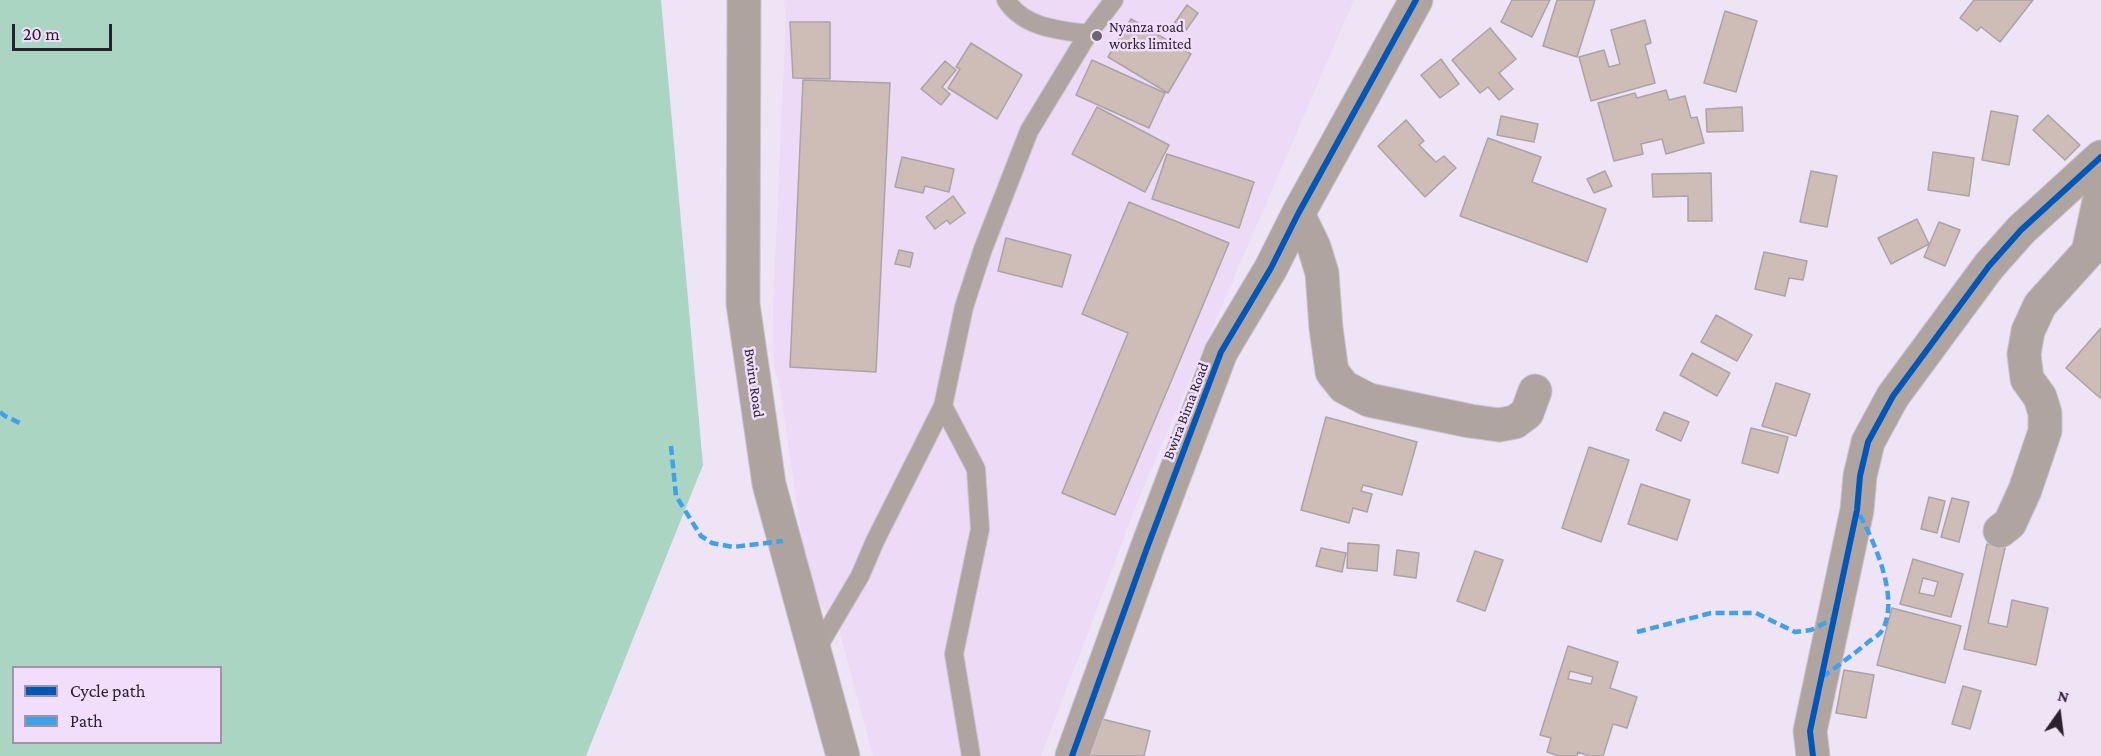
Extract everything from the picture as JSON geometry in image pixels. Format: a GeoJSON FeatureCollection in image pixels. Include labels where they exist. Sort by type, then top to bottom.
{"type":"FeatureCollection","features":[{"type":"Feature","properties":{"kind":"main road","name":"Bwiru Road"},"geometry":{"type":"LineString","coordinates":[[744,0],[743,304],[769,484],[843,756]]}},
{"type":"Feature","properties":{"kind":"street","name":"Bwira Bima Road"},"geometry":{"type":"LineString","coordinates":[[1072,756],[1221,352],[1271,268],[1298,214],[1416,0]]}},
{"type":"Feature","properties":{"kind":"street"},"geometry":{"type":"LineString","coordinates":[[1813,756],[1810,731],[1857,510],[1860,476],[1868,442],[1893,396],[1989,266],[2021,230],[2101,157]]}},
{"type":"Feature","properties":{"kind":"street"},"geometry":{"type":"LineString","coordinates":[[2000,531],[2010,523],[2025,490],[2045,431],[2045,413],[2040,397],[2027,379],[2024,354],[2028,331],[2040,305],[2088,252],[2101,192]]}},
{"type":"Feature","properties":{"kind":"street"},"geometry":{"type":"LineString","coordinates":[[1298,214],[1314,247],[1322,273],[1332,372],[1344,387],[1369,400],[1499,425],[1515,422],[1527,413],[1535,391]]}},
{"type":"Feature","properties":{"kind":"lane"},"geometry":{"type":"LineString","coordinates":[[1006,0],[1011,8],[1041,28],[1088,34]]}},
{"type":"Feature","properties":{"kind":"lane"},"geometry":{"type":"LineString","coordinates":[[814,654],[860,576],[943,406],[964,307],[983,249],[1029,131],[1088,34],[1114,0]]}},
{"type":"Feature","properties":{"kind":"lane"},"geometry":{"type":"LineString","coordinates":[[943,406],[976,470],[980,529],[954,654],[971,756]]}},
{"type":"Feature","properties":{"kind":"shaded area"},"geometry":{"type":"Polygon","coordinates":[[[784,0],[1354,0],[1141,493],[1041,756],[873,756],[839,629],[809,587],[780,388],[774,367],[773,308],[786,17],[784,0]]]}},
{"type":"Feature","properties":{"kind":"green space"},"geometry":{"type":"Polygon","coordinates":[[[0,0],[661,0],[703,465],[586,756],[0,756],[0,0]]]}},
{"type":"Feature","properties":{"kind":"building"},"geometry":{"type":"Polygon","coordinates":[[[1512,0],[1550,0],[1532,37],[1501,22],[1512,0]]]}},
{"type":"Feature","properties":{"kind":"building"},"geometry":{"type":"Polygon","coordinates":[[[1557,0],[1595,0],[1577,57],[1543,46],[1557,0]]]}},
{"type":"Feature","properties":{"kind":"building"},"geometry":{"type":"Polygon","coordinates":[[[1974,0],[2033,0],[2000,42],[1981,27],[1977,31],[1960,18],[1974,0]]]}},
{"type":"Feature","properties":{"kind":"building"},"geometry":{"type":"Polygon","coordinates":[[[1187,5],[1198,13],[1184,33],[1173,25],[1187,5]]]}},
{"type":"Feature","properties":{"kind":"building"},"geometry":{"type":"Polygon","coordinates":[[[1725,11],[1757,21],[1736,92],[1704,83],[1725,11]]]}},
{"type":"Feature","properties":{"kind":"building"},"geometry":{"type":"Polygon","coordinates":[[[1131,19],[1191,54],[1168,93],[1108,57],[1131,19]]]}},
{"type":"Feature","properties":{"kind":"building"},"geometry":{"type":"Polygon","coordinates":[[[1645,20],[1651,43],[1645,45],[1655,83],[1591,101],[1579,57],[1604,50],[1609,67],[1620,64],[1611,30],[1645,20]]]}},
{"type":"Feature","properties":{"kind":"building"},"geometry":{"type":"Polygon","coordinates":[[[790,22],[830,22],[830,79],[793,78],[790,22]]]}},
{"type":"Feature","properties":{"kind":"building"},"geometry":{"type":"Polygon","coordinates":[[[1490,28],[1516,59],[1499,73],[1513,89],[1499,100],[1488,87],[1480,93],[1452,60],[1490,28]]]}},
{"type":"Feature","properties":{"kind":"building"},"geometry":{"type":"Polygon","coordinates":[[[971,43],[1022,75],[997,119],[948,88],[960,69],[956,67],[971,43]]]}},
{"type":"Feature","properties":{"kind":"building"},"geometry":{"type":"Polygon","coordinates":[[[1441,59],[1459,84],[1440,98],[1421,75],[1441,59]]]}},
{"type":"Feature","properties":{"kind":"building"},"geometry":{"type":"Polygon","coordinates":[[[1092,60],[1165,93],[1149,128],[1076,95],[1092,60]]]}},
{"type":"Feature","properties":{"kind":"building"},"geometry":{"type":"Polygon","coordinates":[[[945,61],[956,70],[942,87],[950,94],[941,105],[921,89],[945,61]]]}},
{"type":"Feature","properties":{"kind":"building"},"geometry":{"type":"Polygon","coordinates":[[[803,80],[890,83],[876,372],[790,367],[803,80]]]}},
{"type":"Feature","properties":{"kind":"building"},"geometry":{"type":"Polygon","coordinates":[[[1666,90],[1669,100],[1685,96],[1691,118],[1697,117],[1704,143],[1666,154],[1662,139],[1641,144],[1643,154],[1614,161],[1598,103],[1635,93],[1637,98],[1666,90]]]}},
{"type":"Feature","properties":{"kind":"building"},"geometry":{"type":"Polygon","coordinates":[[[1097,107],[1169,145],[1145,192],[1072,154],[1097,107]]]}},
{"type":"Feature","properties":{"kind":"building"},"geometry":{"type":"Polygon","coordinates":[[[1742,107],[1743,131],[1707,132],[1706,109],[1742,107]]]}},
{"type":"Feature","properties":{"kind":"building"},"geometry":{"type":"Polygon","coordinates":[[[1991,111],[2018,116],[2009,165],[1982,160],[1991,111]]]}},
{"type":"Feature","properties":{"kind":"building"},"geometry":{"type":"Polygon","coordinates":[[[2048,115],[2080,145],[2065,160],[2033,130],[2048,115]]]}},
{"type":"Feature","properties":{"kind":"building"},"geometry":{"type":"Polygon","coordinates":[[[1501,116],[1538,124],[1534,142],[1497,135],[1501,116]]]}},
{"type":"Feature","properties":{"kind":"building"},"geometry":{"type":"Polygon","coordinates":[[[1406,120],[1424,141],[1419,145],[1436,162],[1444,156],[1456,168],[1425,197],[1378,146],[1406,120]]]}},
{"type":"Feature","properties":{"kind":"building"},"geometry":{"type":"Polygon","coordinates":[[[1488,138],[1541,157],[1532,182],[1606,209],[1587,262],[1460,216],[1488,138]]]}},
{"type":"Feature","properties":{"kind":"building"},"geometry":{"type":"Polygon","coordinates":[[[1933,152],[1974,158],[1969,196],[1928,190],[1933,152]]]}},
{"type":"Feature","properties":{"kind":"building"},"geometry":{"type":"Polygon","coordinates":[[[1167,154],[1254,182],[1239,228],[1152,199],[1167,154]]]}},
{"type":"Feature","properties":{"kind":"building"},"geometry":{"type":"Polygon","coordinates":[[[902,157],[954,169],[949,192],[925,186],[923,193],[895,187],[902,157]]]}},
{"type":"Feature","properties":{"kind":"building"},"geometry":{"type":"Polygon","coordinates":[[[1605,171],[1612,186],[1594,193],[1587,179],[1605,171]]]}},
{"type":"Feature","properties":{"kind":"building"},"geometry":{"type":"Polygon","coordinates":[[[1811,171],[1837,176],[1827,227],[1800,222],[1811,171]]]}},
{"type":"Feature","properties":{"kind":"building"},"geometry":{"type":"Polygon","coordinates":[[[1711,173],[1712,221],[1688,221],[1688,196],[1653,197],[1652,174],[1711,173]]]}},
{"type":"Feature","properties":{"kind":"building"},"geometry":{"type":"Polygon","coordinates":[[[953,196],[965,213],[950,224],[947,220],[935,229],[926,217],[953,196]]]}},
{"type":"Feature","properties":{"kind":"building"},"geometry":{"type":"Polygon","coordinates":[[[1129,202],[1229,243],[1115,515],[1062,493],[1128,333],[1082,314],[1129,202]]]}},
{"type":"Feature","properties":{"kind":"building"},"geometry":{"type":"Polygon","coordinates":[[[1917,219],[1929,244],[1891,264],[1878,238],[1917,219]]]}},
{"type":"Feature","properties":{"kind":"building"},"geometry":{"type":"Polygon","coordinates":[[[1939,222],[1960,230],[1945,266],[1924,257],[1939,222]]]}},
{"type":"Feature","properties":{"kind":"building"},"geometry":{"type":"Polygon","coordinates":[[[1006,238],[1071,255],[1062,287],[998,271],[1006,238]]]}},
{"type":"Feature","properties":{"kind":"building"},"geometry":{"type":"Polygon","coordinates":[[[899,250],[913,253],[910,267],[895,264],[899,250]]]}},
{"type":"Feature","properties":{"kind":"building"},"geometry":{"type":"Polygon","coordinates":[[[1764,252],[1807,261],[1803,280],[1789,278],[1785,296],[1755,289],[1764,252]]]}},
{"type":"Feature","properties":{"kind":"building"},"geometry":{"type":"Polygon","coordinates":[[[1716,315],[1752,335],[1737,361],[1701,342],[1716,315]]]}},
{"type":"Feature","properties":{"kind":"building"},"geometry":{"type":"Polygon","coordinates":[[[2101,328],[2101,397],[2100,398],[2066,368],[2101,328]]]}},
{"type":"Feature","properties":{"kind":"building"},"geometry":{"type":"Polygon","coordinates":[[[1692,353],[1730,373],[1717,396],[1680,375],[1692,353]]]}},
{"type":"Feature","properties":{"kind":"building"},"geometry":{"type":"Polygon","coordinates":[[[1776,383],[1810,394],[1796,436],[1762,426],[1776,383]]]}},
{"type":"Feature","properties":{"kind":"building"},"geometry":{"type":"Polygon","coordinates":[[[1664,412],[1689,422],[1681,441],[1656,430],[1664,412]]]}},
{"type":"Feature","properties":{"kind":"building"},"geometry":{"type":"Polygon","coordinates":[[[1326,417],[1417,442],[1402,495],[1363,485],[1361,491],[1372,494],[1367,512],[1353,508],[1349,523],[1301,510],[1326,417]]]}},
{"type":"Feature","properties":{"kind":"building"},"geometry":{"type":"Polygon","coordinates":[[[1751,428],[1788,437],[1778,473],[1742,463],[1751,428]]]}},
{"type":"Feature","properties":{"kind":"building"},"geometry":{"type":"Polygon","coordinates":[[[1589,447],[1629,460],[1601,542],[1562,528],[1589,447]]]}},
{"type":"Feature","properties":{"kind":"building"},"geometry":{"type":"Polygon","coordinates":[[[1641,484],[1690,500],[1677,540],[1628,524],[1641,484]]]}},
{"type":"Feature","properties":{"kind":"building"},"geometry":{"type":"Polygon","coordinates":[[[1929,497],[1945,501],[1937,533],[1921,529],[1929,497]]]}},
{"type":"Feature","properties":{"kind":"building"},"geometry":{"type":"Polygon","coordinates":[[[1952,498],[1969,502],[1959,542],[1941,537],[1952,498]]]}},
{"type":"Feature","properties":{"kind":"building"},"geometry":{"type":"Polygon","coordinates":[[[1348,543],[1379,545],[1377,571],[1347,568],[1348,543]]]}},
{"type":"Feature","properties":{"kind":"building"},"geometry":{"type":"Polygon","coordinates":[[[1987,544],[2005,548],[1988,623],[2007,627],[2012,600],[2048,608],[2036,665],[1964,649],[1987,544]]]}},
{"type":"Feature","properties":{"kind":"building"},"geometry":{"type":"Polygon","coordinates":[[[1321,548],[1346,553],[1342,572],[1316,566],[1321,548]]]}},
{"type":"Feature","properties":{"kind":"building"},"geometry":{"type":"Polygon","coordinates":[[[1397,550],[1419,553],[1416,578],[1394,575],[1397,550]]]}},
{"type":"Feature","properties":{"kind":"building"},"geometry":{"type":"Polygon","coordinates":[[[1475,551],[1503,560],[1485,611],[1457,601],[1475,551]]]}},
{"type":"Feature","properties":{"kind":"building"},"geometry":{"type":"Polygon","coordinates":[[[1913,559],[1963,574],[1951,617],[1900,604],[1913,559]],[[1923,578],[1919,593],[1934,596],[1938,582],[1923,578]]]}},
{"type":"Feature","properties":{"kind":"building"},"geometry":{"type":"Polygon","coordinates":[[[1892,608],[1961,626],[1945,683],[1877,665],[1892,608]]]}},
{"type":"Feature","properties":{"kind":"building"},"geometry":{"type":"Polygon","coordinates":[[[1568,646],[1618,662],[1610,688],[1637,697],[1627,728],[1613,724],[1603,756],[1589,756],[1578,752],[1577,756],[1559,756],[1547,752],[1551,738],[1540,735],[1568,646]],[[1570,671],[1568,679],[1591,684],[1593,677],[1570,671]]]}},
{"type":"Feature","properties":{"kind":"building"},"geometry":{"type":"Polygon","coordinates":[[[1844,670],[1874,675],[1866,718],[1836,713],[1844,670]]]}},
{"type":"Feature","properties":{"kind":"building"},"geometry":{"type":"Polygon","coordinates":[[[1963,686],[1981,691],[1970,729],[1952,724],[1963,686]]]}},
{"type":"Feature","properties":{"kind":"building"},"geometry":{"type":"Polygon","coordinates":[[[1098,718],[1150,731],[1144,756],[1088,756],[1098,718]]]}},
{"type":"Feature","properties":{"kind":"marked path"},"geometry":{"type":"LineString","coordinates":[[0,412],[22,424]]}},
{"type":"Feature","properties":{"kind":"marked path"},"geometry":{"type":"LineString","coordinates":[[671,446],[676,496],[701,536],[712,543],[733,547],[783,541]]}},
{"type":"Feature","properties":{"kind":"marked path"},"geometry":{"type":"LineString","coordinates":[[1822,677],[1879,634],[1887,619],[1887,587],[1883,570],[1857,510]]}},
{"type":"Feature","properties":{"kind":"marked path"},"geometry":{"type":"LineString","coordinates":[[1637,632],[1711,613],[1756,613],[1795,632],[1811,630],[1835,618]]}},
{"type":"Feature","properties":{"kind":"cycle path"},"geometry":{"type":"LineString","coordinates":[[1072,756],[1221,352],[1271,268],[1298,214],[1416,0]]}},
{"type":"Feature","properties":{"kind":"cycle path"},"geometry":{"type":"LineString","coordinates":[[1813,756],[1810,731],[1857,510],[1860,476],[1868,442],[1893,396],[1989,266],[2021,230],[2101,157]]}},
{"type":"Feature","properties":{"kind":"place","name":"Nyanza road works limited"},"geometry":{"type":"Point","coordinates":[1097,36]}}]}
